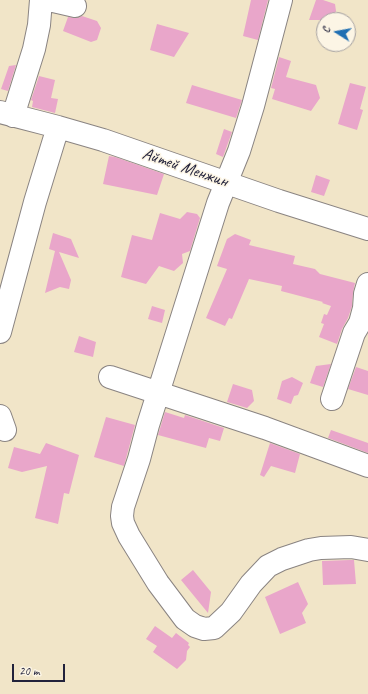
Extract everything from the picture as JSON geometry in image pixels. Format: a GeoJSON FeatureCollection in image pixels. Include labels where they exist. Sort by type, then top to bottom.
{"type":"FeatureCollection","features":[{"type":"Feature","properties":{"kind":"street"},"geometry":{"type":"LineString","coordinates":[[7,114],[34,48],[39,25],[41,0]]}},
{"type":"Feature","properties":{"kind":"street"},"geometry":{"type":"LineString","coordinates":[[49,0],[75,6]]}},
{"type":"Feature","properties":{"kind":"street"},"geometry":{"type":"LineString","coordinates":[[281,0],[253,106],[239,151],[218,203],[125,501],[122,516],[123,524],[158,583],[185,619],[195,626],[204,629],[214,628],[230,612],[251,584],[268,566],[282,559],[309,550],[321,548],[351,547],[368,550]]}},
{"type":"Feature","properties":{"kind":"street","name":"Айтей Менжин"},"geometry":{"type":"LineString","coordinates":[[7,114],[58,126],[103,140],[279,201],[368,229]]}},
{"type":"Feature","properties":{"kind":"street"},"geometry":{"type":"LineString","coordinates":[[0,332],[35,202],[58,126]]}},
{"type":"Feature","properties":{"kind":"street"},"geometry":{"type":"LineString","coordinates":[[332,399],[354,333],[360,323],[368,284]]}},
{"type":"Feature","properties":{"kind":"street"},"geometry":{"type":"LineString","coordinates":[[110,376],[265,428],[368,466]]}},
{"type":"Feature","properties":{"kind":"building"},"geometry":{"type":"Polygon","coordinates":[[[251,0],[268,0],[258,40],[243,36],[251,0]]]}},
{"type":"Feature","properties":{"kind":"building"},"geometry":{"type":"Polygon","coordinates":[[[316,0],[323,0],[335,4],[335,12],[316,12],[316,20],[309,20],[316,0]]]}},
{"type":"Feature","properties":{"kind":"building"},"geometry":{"type":"Polygon","coordinates":[[[82,16],[97,21],[101,28],[97,40],[91,42],[63,31],[68,17],[78,18],[82,16]]]}},
{"type":"Feature","properties":{"kind":"building"},"geometry":{"type":"Polygon","coordinates":[[[157,24],[189,33],[174,57],[150,50],[157,24]]]}},
{"type":"Feature","properties":{"kind":"building"},"geometry":{"type":"Polygon","coordinates":[[[279,57],[291,61],[286,77],[316,85],[320,98],[311,111],[272,99],[275,89],[271,88],[279,57]]]}},
{"type":"Feature","properties":{"kind":"building"},"geometry":{"type":"Polygon","coordinates":[[[16,65],[8,91],[1,89],[9,66],[16,65]]]}},
{"type":"Feature","properties":{"kind":"building"},"geometry":{"type":"Polygon","coordinates":[[[39,76],[55,80],[51,98],[58,99],[55,113],[32,107],[33,101],[31,100],[39,76]]]}},
{"type":"Feature","properties":{"kind":"building"},"geometry":{"type":"Polygon","coordinates":[[[350,83],[366,87],[360,109],[363,110],[357,130],[338,124],[350,83]]]}},
{"type":"Feature","properties":{"kind":"building"},"geometry":{"type":"Polygon","coordinates":[[[192,85],[242,100],[236,118],[186,103],[192,85]]]}},
{"type":"Feature","properties":{"kind":"building"},"geometry":{"type":"Polygon","coordinates":[[[224,129],[232,132],[223,157],[216,154],[224,129]]]}},
{"type":"Feature","properties":{"kind":"building"},"geometry":{"type":"Polygon","coordinates":[[[109,156],[164,174],[157,195],[103,184],[109,156]]]}},
{"type":"Feature","properties":{"kind":"building"},"geometry":{"type":"Polygon","coordinates":[[[316,175],[330,180],[324,196],[311,192],[316,175]]]}},
{"type":"Feature","properties":{"kind":"building"},"geometry":{"type":"Polygon","coordinates":[[[187,212],[197,214],[200,218],[190,251],[182,254],[183,263],[174,271],[159,266],[146,284],[121,277],[132,235],[152,240],[160,213],[180,219],[187,212]]]}},
{"type":"Feature","properties":{"kind":"building"},"geometry":{"type":"Polygon","coordinates":[[[53,233],[71,239],[79,258],[59,252],[71,280],[69,289],[60,287],[45,293],[55,251],[49,249],[53,233]]]}},
{"type":"Feature","properties":{"kind":"building"},"geometry":{"type":"Polygon","coordinates":[[[235,234],[251,240],[249,245],[295,256],[293,264],[315,269],[320,274],[355,283],[352,306],[337,344],[319,337],[324,324],[321,323],[324,314],[327,315],[331,306],[322,303],[323,302],[281,291],[282,286],[249,279],[232,319],[229,318],[225,326],[206,318],[227,269],[217,266],[227,239],[235,234]]]}},
{"type":"Feature","properties":{"kind":"building"},"geometry":{"type":"Polygon","coordinates":[[[152,306],[165,310],[162,323],[148,319],[152,306]]]}},
{"type":"Feature","properties":{"kind":"building"},"geometry":{"type":"Polygon","coordinates":[[[79,336],[96,342],[93,357],[74,352],[79,336]]]}},
{"type":"Feature","properties":{"kind":"building"},"geometry":{"type":"Polygon","coordinates":[[[331,364],[323,387],[310,383],[316,366],[331,364]]]}},
{"type":"Feature","properties":{"kind":"building"},"geometry":{"type":"Polygon","coordinates":[[[356,367],[368,371],[368,395],[348,389],[356,367]]]}},
{"type":"Feature","properties":{"kind":"building"},"geometry":{"type":"Polygon","coordinates":[[[292,377],[303,383],[298,395],[294,396],[291,404],[277,399],[282,381],[292,377]]]}},
{"type":"Feature","properties":{"kind":"building"},"geometry":{"type":"Polygon","coordinates":[[[233,384],[252,390],[254,401],[247,408],[227,402],[233,384]]]}},
{"type":"Feature","properties":{"kind":"building"},"geometry":{"type":"Polygon","coordinates":[[[165,412],[184,418],[185,415],[224,428],[220,441],[209,438],[206,448],[158,435],[165,412]]]}},
{"type":"Feature","properties":{"kind":"building"},"geometry":{"type":"Polygon","coordinates":[[[106,417],[135,425],[124,466],[94,457],[106,417]]]}},
{"type":"Feature","properties":{"kind":"building"},"geometry":{"type":"Polygon","coordinates":[[[331,430],[368,443],[368,453],[328,438],[331,430]]]}},
{"type":"Feature","properties":{"kind":"building"},"geometry":{"type":"Polygon","coordinates":[[[46,443],[79,455],[69,494],[64,493],[58,524],[35,518],[47,466],[22,472],[8,468],[14,447],[40,454],[46,443]]]}},
{"type":"Feature","properties":{"kind":"building"},"geometry":{"type":"Polygon","coordinates":[[[270,443],[300,454],[295,473],[271,466],[264,477],[260,475],[270,443]]]}},
{"type":"Feature","properties":{"kind":"building"},"geometry":{"type":"Polygon","coordinates":[[[354,560],[356,584],[323,585],[322,561],[354,560]]]}},
{"type":"Feature","properties":{"kind":"building"},"geometry":{"type":"Polygon","coordinates":[[[193,570],[211,592],[208,613],[181,580],[193,570]]]}},
{"type":"Feature","properties":{"kind":"building"},"geometry":{"type":"Polygon","coordinates":[[[298,582],[308,604],[302,613],[306,623],[280,634],[265,597],[298,582]]]}},
{"type":"Feature","properties":{"kind":"building"},"geometry":{"type":"Polygon","coordinates":[[[155,626],[172,638],[176,633],[189,643],[188,645],[190,647],[187,651],[186,660],[177,669],[153,652],[157,646],[146,639],[155,626]]]}}]}
